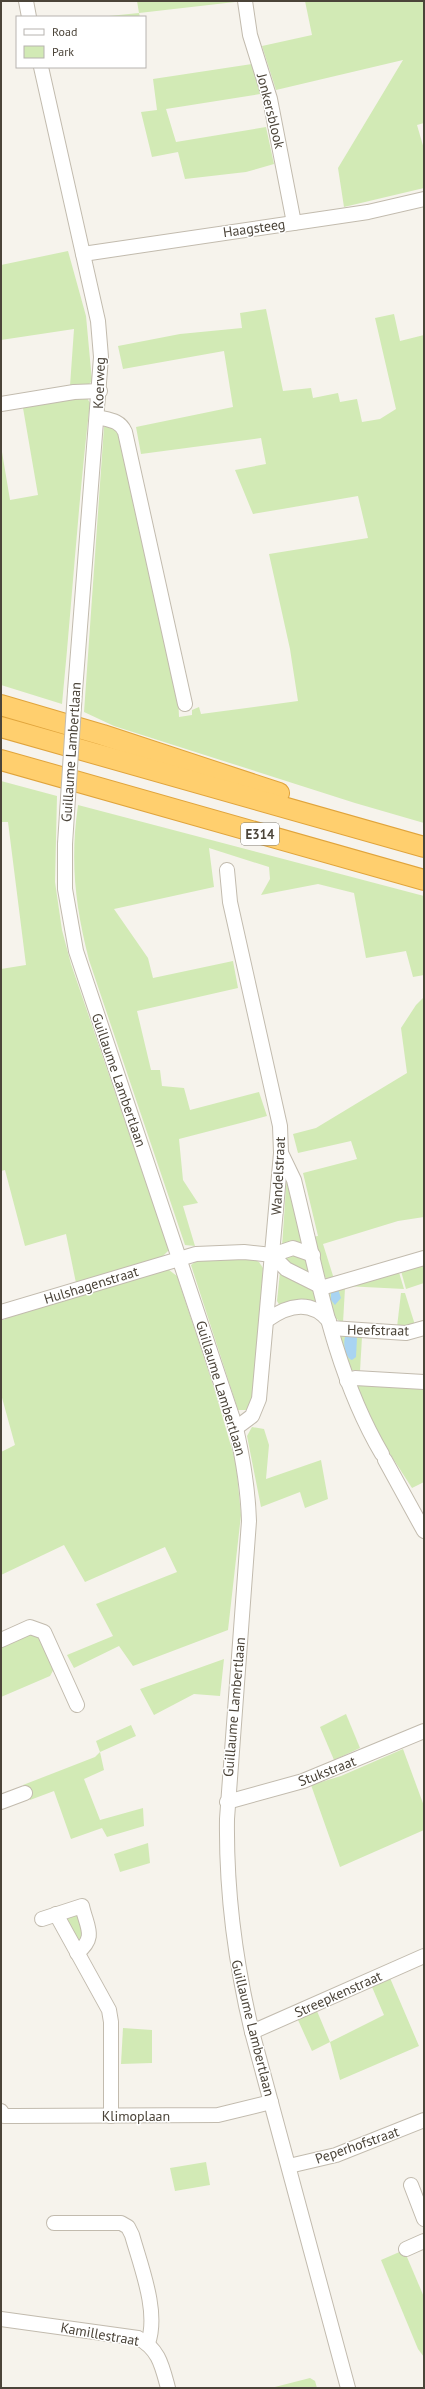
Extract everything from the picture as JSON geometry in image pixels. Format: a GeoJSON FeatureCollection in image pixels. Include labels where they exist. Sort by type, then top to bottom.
{"type":"FeatureCollection","features":[{"type":"Feature","properties":{"kind":"highway"},"geometry":{"type":"LineString","coordinates":[[1,705],[102,735],[340,814],[360,830]]}},
{"type":"Feature","properties":{"kind":"highway","name":"E314"},"geometry":{"type":"LineString","coordinates":[[1,727],[424,847]]}},
{"type":"Feature","properties":{"kind":"highway","name":"E314"},"geometry":{"type":"LineString","coordinates":[[1,760],[424,880]]}},
{"type":"Feature","properties":{"kind":"street"},"geometry":{"type":"LineString","coordinates":[[26,1],[29,16]]}},
{"type":"Feature","properties":{"kind":"street","name":"Jonkersblook"},"geometry":{"type":"LineString","coordinates":[[245,1],[250,35],[270,99],[294,223]]}},
{"type":"Feature","properties":{"kind":"street","name":"Koerweg"},"geometry":{"type":"LineString","coordinates":[[41,68],[98,321],[101,358],[100,391],[97,417],[115,421],[122,425],[125,432],[185,704]]}},
{"type":"Feature","properties":{"kind":"street","name":"Haagsteeg"},"geometry":{"type":"LineString","coordinates":[[83,254],[368,212],[424,199]]}},
{"type":"Feature","properties":{"kind":"street"},"geometry":{"type":"LineString","coordinates":[[1,404],[74,392],[100,391]]}},
{"type":"Feature","properties":{"kind":"street","name":"Guillaume Lambertlaan"},"geometry":{"type":"LineString","coordinates":[[97,417],[75,691],[65,844],[65,889],[76,951],[236,1428],[247,1487],[249,1521],[227,1802],[226,1859],[228,1901],[235,1953],[252,2032],[348,2388]]}},
{"type":"Feature","properties":{"kind":"street","name":"Wandelstraat"},"geometry":{"type":"LineString","coordinates":[[227,870],[230,902],[280,1126],[281,1153],[267,1320],[256,1410],[252,1416],[236,1428]]}},
{"type":"Feature","properties":{"kind":"street"},"geometry":{"type":"LineString","coordinates":[[281,1153],[294,1180],[320,1287],[347,1381],[366,1428],[424,1531]]}},
{"type":"Feature","properties":{"kind":"street"},"geometry":{"type":"LineString","coordinates":[[313,1255],[293,1248],[272,1255],[286,1269],[320,1287],[424,1258]]}},
{"type":"Feature","properties":{"kind":"street","name":"Hulshagenstraat"},"geometry":{"type":"LineString","coordinates":[[1,1312],[196,1254],[244,1252],[272,1255]]}},
{"type":"Feature","properties":{"kind":"street"},"geometry":{"type":"LineString","coordinates":[[267,1320],[285,1308],[302,1305],[317,1309],[331,1325]]}},
{"type":"Feature","properties":{"kind":"street","name":"Heefstraat"},"geometry":{"type":"LineString","coordinates":[[331,1325],[406,1333],[424,1328]]}},
{"type":"Feature","properties":{"kind":"street"},"geometry":{"type":"LineString","coordinates":[[347,1381],[355,1378],[424,1382]]}},
{"type":"Feature","properties":{"kind":"street"},"geometry":{"type":"LineString","coordinates":[[1,1640],[30,1627],[44,1632],[76,1705]]}},
{"type":"Feature","properties":{"kind":"street","name":"Stukstraat"},"geometry":{"type":"LineString","coordinates":[[227,1802],[303,1781],[424,1731]]}},
{"type":"Feature","properties":{"kind":"street"},"geometry":{"type":"LineString","coordinates":[[1,1802],[25,1793]]}},
{"type":"Feature","properties":{"kind":"street"},"geometry":{"type":"LineString","coordinates":[[42,1919],[82,1906],[90,1938],[87,1945],[77,1953]]}},
{"type":"Feature","properties":{"kind":"street"},"geometry":{"type":"LineString","coordinates":[[56,1914],[109,2010],[111,2116]]}},
{"type":"Feature","properties":{"kind":"street","name":"Streepkenstraat"},"geometry":{"type":"LineString","coordinates":[[252,2032],[424,1956]]}},
{"type":"Feature","properties":{"kind":"street","name":"Klimoplaan"},"geometry":{"type":"LineString","coordinates":[[2,2115],[218,2115],[271,2102]]}},
{"type":"Feature","properties":{"kind":"street","name":"Peperhofstraat"},"geometry":{"type":"LineString","coordinates":[[289,2166],[336,2155],[424,2120]]}},
{"type":"Feature","properties":{"kind":"street"},"geometry":{"type":"LineString","coordinates":[[411,2185],[424,2219]]}},
{"type":"Feature","properties":{"kind":"street"},"geometry":{"type":"LineString","coordinates":[[54,2223],[121,2223],[128,2227],[133,2237],[153,2316],[153,2330],[148,2343]]}},
{"type":"Feature","properties":{"kind":"street"},"geometry":{"type":"LineString","coordinates":[[406,2249],[424,2242]]}},
{"type":"Feature","properties":{"kind":"street","name":"Kamillestraat"},"geometry":{"type":"LineString","coordinates":[[1,2319],[138,2338],[148,2343],[157,2352],[168,2388]]}},
{"type":"Feature","properties":{"kind":"green space"},"geometry":{"type":"Polygon","coordinates":[[[137,1],[235,1],[235,2],[139,13],[137,1]]]}},
{"type":"Feature","properties":{"kind":"green space"},"geometry":{"type":"Polygon","coordinates":[[[305,1],[424,1],[424,123],[417,125],[424,149],[424,188],[344,207],[338,168],[403,60],[276,90],[262,46],[312,35],[305,1]]]}},
{"type":"Feature","properties":{"kind":"green space"},"geometry":{"type":"Polygon","coordinates":[[[139,13],[140,16],[109,16],[139,13]]]}},
{"type":"Feature","properties":{"kind":"green space"},"geometry":{"type":"Polygon","coordinates":[[[252,64],[260,94],[166,109],[176,142],[266,127],[274,164],[246,172],[185,179],[178,152],[152,157],[141,112],[157,110],[153,79],[252,64]]]}},
{"type":"Feature","properties":{"kind":"green space"},"geometry":{"type":"Polygon","coordinates":[[[68,251],[86,316],[92,381],[89,384],[70,386],[74,329],[1,340],[1,265],[68,251]]]}},
{"type":"Feature","properties":{"kind":"green space"},"geometry":{"type":"Polygon","coordinates":[[[266,309],[283,391],[311,388],[313,398],[338,393],[340,402],[357,399],[362,422],[380,419],[396,409],[375,318],[394,314],[400,341],[424,335],[424,823],[355,803],[114,726],[84,712],[104,427],[112,425],[119,432],[178,695],[179,717],[192,715],[192,710],[199,707],[201,714],[298,701],[290,649],[269,554],[368,538],[358,496],[253,514],[235,470],[266,464],[261,438],[141,454],[136,427],[233,407],[224,351],[123,369],[118,346],[180,334],[242,328],[240,313],[266,309]]]}},
{"type":"Feature","properties":{"kind":"green space"},"geometry":{"type":"Polygon","coordinates":[[[74,396],[87,398],[90,403],[62,704],[1,685],[1,446],[10,500],[38,495],[23,408],[74,396]]]}},
{"type":"Feature","properties":{"kind":"green space"},"geometry":{"type":"Polygon","coordinates":[[[1,781],[57,796],[55,882],[62,930],[71,964],[169,1250],[161,1258],[76,1283],[66,1234],[25,1246],[5,1170],[1,1171],[1,969],[26,965],[8,822],[1,822],[1,781]]]}},
{"type":"Feature","properties":{"kind":"green space"},"geometry":{"type":"Polygon","coordinates":[[[78,805],[424,896],[424,975],[413,977],[406,951],[366,958],[354,893],[318,884],[261,895],[270,879],[269,867],[209,848],[214,887],[114,909],[148,958],[153,978],[233,961],[238,988],[137,1011],[151,1070],[160,1070],[162,1086],[184,1088],[190,1110],[259,1092],[267,1116],[179,1139],[183,1180],[198,1203],[183,1206],[195,1246],[185,1245],[89,960],[80,920],[75,883],[74,845],[78,805]]]}},
{"type":"Feature","properties":{"kind":"green space"},"geometry":{"type":"Polygon","coordinates":[[[424,997],[424,1217],[398,1221],[323,1244],[334,1279],[329,1280],[322,1275],[311,1237],[318,1236],[303,1173],[357,1159],[351,1141],[298,1153],[293,1134],[316,1128],[407,1073],[401,1028],[416,1005],[424,997]]]}},
{"type":"Feature","properties":{"kind":"green space"},"geometry":{"type":"Polygon","coordinates":[[[287,1173],[309,1246],[282,1247],[287,1173]]]}},
{"type":"Feature","properties":{"kind":"green space"},"geometry":{"type":"Polygon","coordinates":[[[285,1253],[308,1259],[309,1274],[286,1266],[282,1256],[285,1253]]]}},
{"type":"Feature","properties":{"kind":"green space"},"geometry":{"type":"Polygon","coordinates":[[[253,1259],[259,1262],[263,1268],[253,1404],[247,1410],[238,1410],[191,1265],[198,1260],[253,1259]]]}},
{"type":"Feature","properties":{"kind":"green space"},"geometry":{"type":"Polygon","coordinates":[[[424,1265],[424,1283],[406,1289],[401,1271],[424,1265]]]}},
{"type":"Feature","properties":{"kind":"green space"},"geometry":{"type":"Polygon","coordinates":[[[398,1269],[404,1289],[345,1286],[398,1269]]]}},
{"type":"Feature","properties":{"kind":"green space"},"geometry":{"type":"Polygon","coordinates":[[[161,1270],[169,1270],[177,1276],[214,1388],[236,1463],[241,1515],[228,1630],[133,1666],[119,1646],[74,1668],[67,1655],[113,1636],[96,1604],[177,1572],[165,1547],[85,1582],[64,1545],[1,1575],[1,1452],[15,1445],[1,1394],[1,1319],[4,1320],[10,1314],[161,1270]]]}},
{"type":"Feature","properties":{"kind":"green space"},"geometry":{"type":"Polygon","coordinates":[[[280,1272],[314,1290],[317,1299],[314,1303],[280,1306],[277,1301],[280,1272]]]}},
{"type":"Feature","properties":{"kind":"green space"},"geometry":{"type":"Polygon","coordinates":[[[345,1288],[343,1323],[335,1318],[333,1319],[328,1293],[329,1291],[345,1288]]]}},
{"type":"Feature","properties":{"kind":"green space"},"geometry":{"type":"Polygon","coordinates":[[[401,1293],[405,1293],[415,1325],[397,1327],[401,1293]]]}},
{"type":"Feature","properties":{"kind":"green space"},"geometry":{"type":"Polygon","coordinates":[[[341,1334],[362,1337],[360,1371],[351,1370],[349,1367],[340,1337],[341,1334]]]}},
{"type":"Feature","properties":{"kind":"green space"},"geometry":{"type":"Polygon","coordinates":[[[358,1384],[424,1385],[424,1482],[412,1488],[374,1429],[357,1388],[358,1384]]]}},
{"type":"Feature","properties":{"kind":"green space"},"geometry":{"type":"Polygon","coordinates":[[[252,1427],[264,1429],[269,1445],[266,1479],[321,1460],[328,1499],[305,1508],[300,1492],[261,1507],[247,1436],[252,1427]]]}},
{"type":"Feature","properties":{"kind":"green space"},"geometry":{"type":"Polygon","coordinates":[[[25,1634],[32,1635],[42,1640],[48,1649],[55,1667],[50,1676],[1,1697],[1,1646],[25,1634]]]}},
{"type":"Feature","properties":{"kind":"green space"},"geometry":{"type":"Polygon","coordinates":[[[224,1659],[220,1696],[194,1694],[154,1715],[140,1689],[224,1659]]]}},
{"type":"Feature","properties":{"kind":"green space"},"geometry":{"type":"Polygon","coordinates":[[[346,1714],[360,1748],[334,1760],[320,1727],[346,1714]]]}},
{"type":"Feature","properties":{"kind":"green space"},"geometry":{"type":"Polygon","coordinates":[[[131,1725],[136,1736],[100,1752],[96,1741],[131,1725]]]}},
{"type":"Feature","properties":{"kind":"green space"},"geometry":{"type":"Polygon","coordinates":[[[403,1749],[424,1806],[424,1830],[340,1867],[311,1785],[341,1776],[403,1749]]]}},
{"type":"Feature","properties":{"kind":"green space"},"geometry":{"type":"Polygon","coordinates":[[[100,1752],[104,1770],[84,1779],[100,1820],[143,1808],[144,1826],[107,1837],[102,1828],[71,1839],[54,1791],[30,1800],[23,1785],[95,1757],[100,1752]]]}},
{"type":"Feature","properties":{"kind":"green space"},"geometry":{"type":"Polygon","coordinates":[[[148,1843],[150,1863],[120,1872],[114,1854],[148,1843]]]}},
{"type":"Feature","properties":{"kind":"green space"},"geometry":{"type":"Polygon","coordinates":[[[77,1911],[86,1937],[79,1943],[64,1923],[66,1915],[77,1911]]]}},
{"type":"Feature","properties":{"kind":"green space"},"geometry":{"type":"Polygon","coordinates":[[[390,1978],[419,2046],[340,2080],[330,2042],[384,2015],[372,1987],[390,1978]]]}},
{"type":"Feature","properties":{"kind":"green space"},"geometry":{"type":"Polygon","coordinates":[[[317,2011],[330,2042],[312,2051],[298,2020],[317,2011]]]}},
{"type":"Feature","properties":{"kind":"green space"},"geometry":{"type":"Polygon","coordinates":[[[123,2028],[152,2030],[152,2063],[121,2064],[123,2028]]]}},
{"type":"Feature","properties":{"kind":"green space"},"geometry":{"type":"Polygon","coordinates":[[[206,2162],[210,2185],[175,2191],[170,2168],[206,2162]]]}},
{"type":"Feature","properties":{"kind":"green space"},"geometry":{"type":"Polygon","coordinates":[[[404,2250],[424,2297],[424,2357],[418,2349],[381,2260],[404,2250]]]}},
{"type":"Feature","properties":{"kind":"green space"},"geometry":{"type":"Polygon","coordinates":[[[310,2378],[315,2381],[317,2388],[271,2388],[310,2378]]]}},
{"type":"Feature","properties":{"kind":"water"},"geometry":{"type":"Polygon","coordinates":[[[338,1289],[341,1298],[335,1305],[331,1300],[331,1290],[338,1289]]]}},
{"type":"Feature","properties":{"kind":"water"},"geometry":{"type":"Polygon","coordinates":[[[351,1333],[355,1334],[357,1338],[356,1357],[352,1360],[346,1354],[344,1343],[345,1337],[351,1333]]]}}]}
